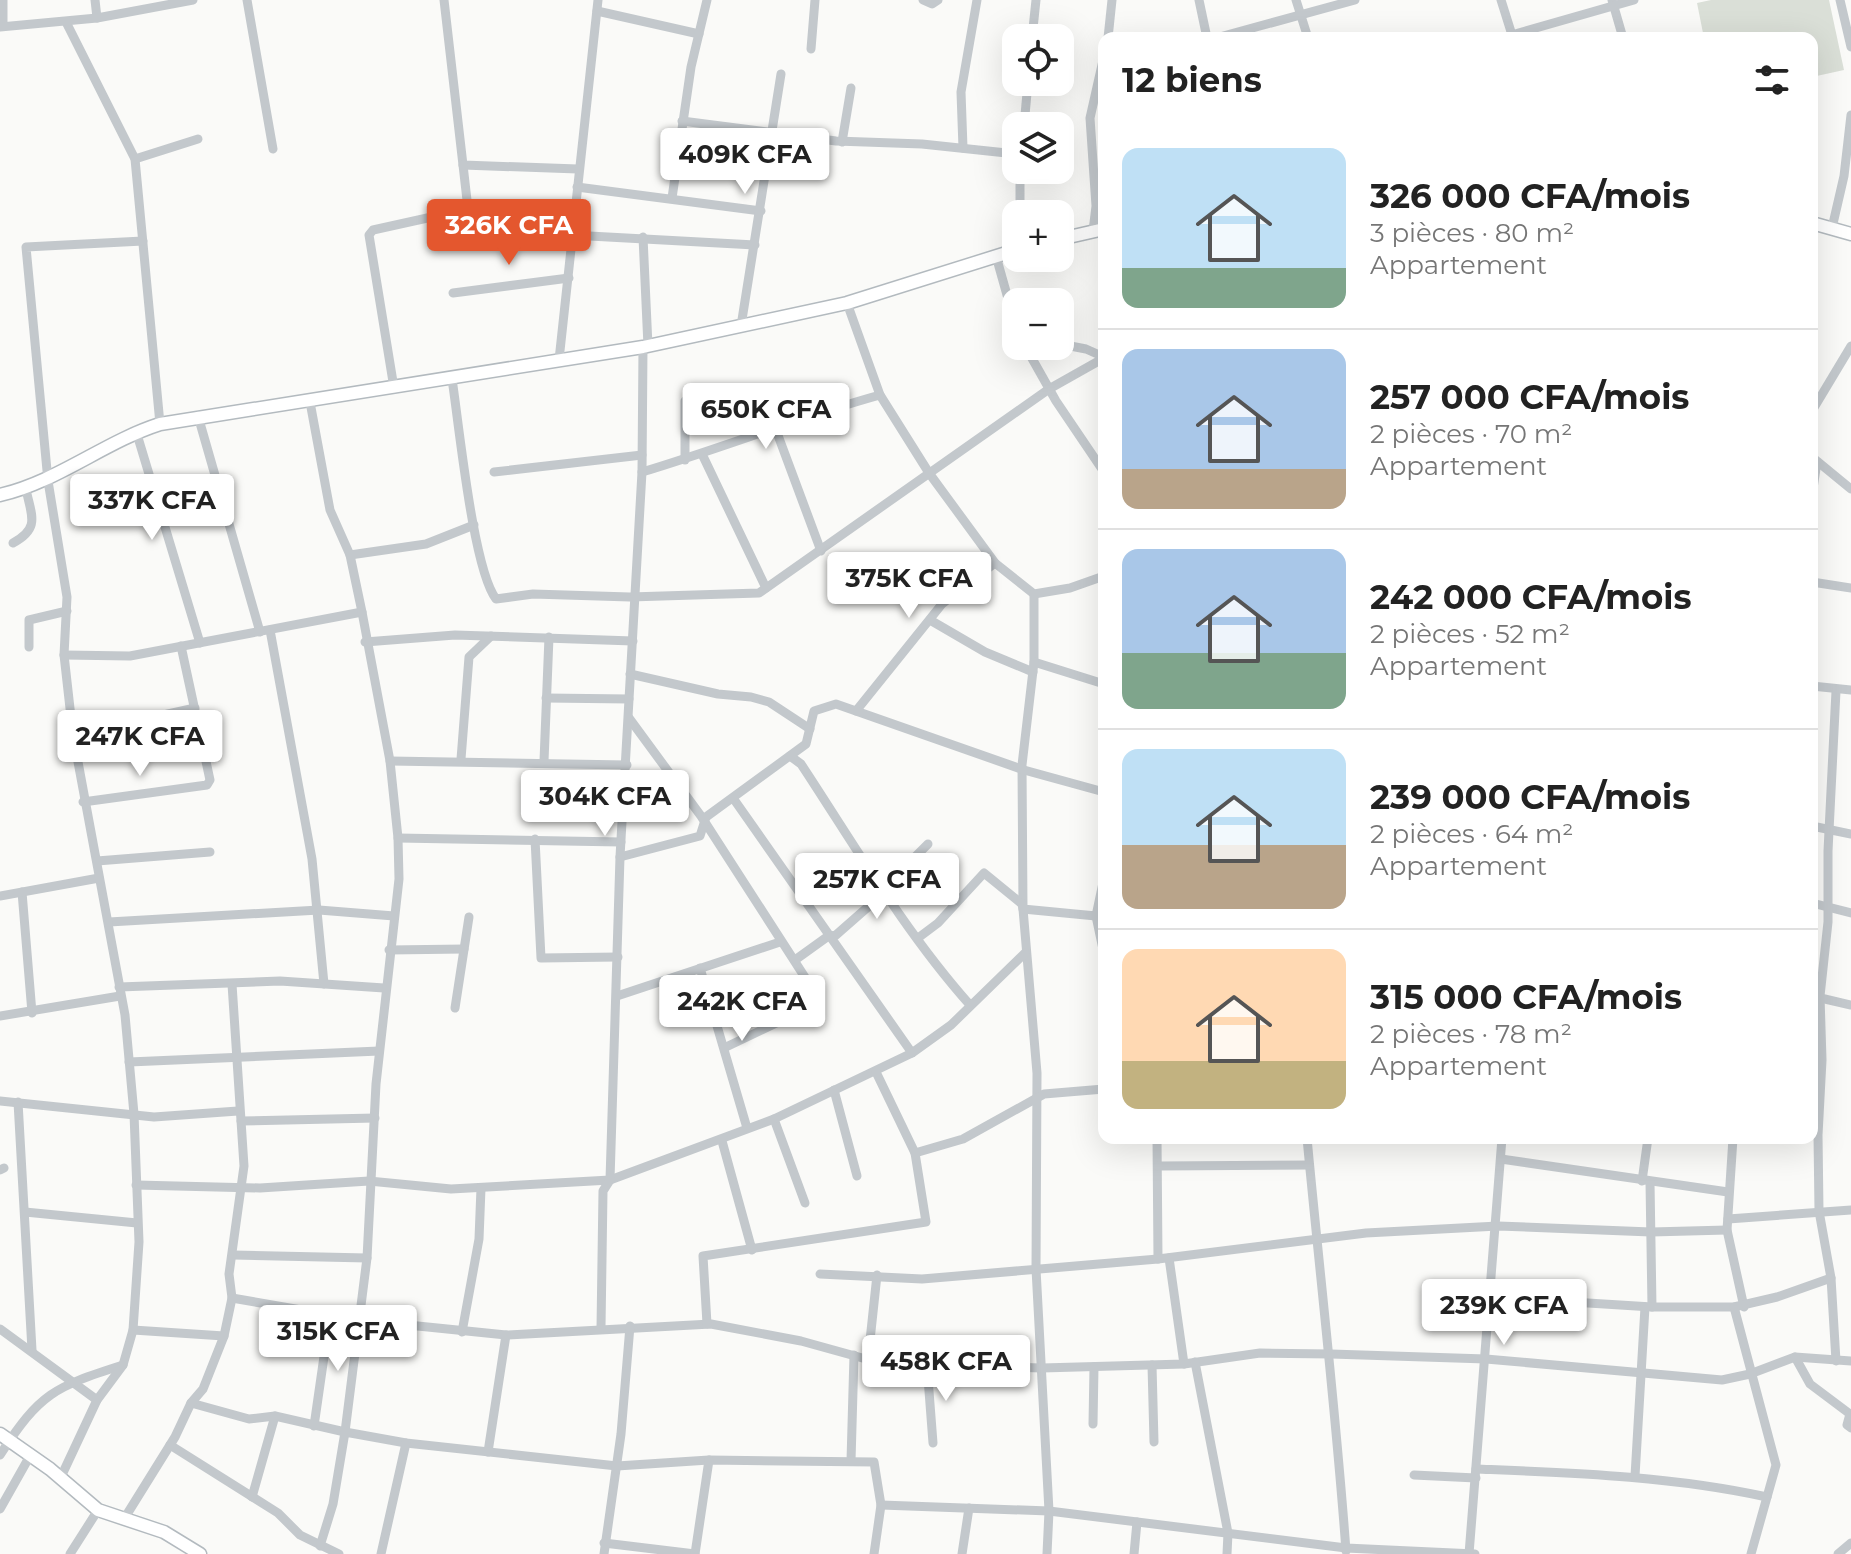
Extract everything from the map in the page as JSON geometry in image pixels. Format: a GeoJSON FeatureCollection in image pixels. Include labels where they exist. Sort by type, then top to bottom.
{"type":"FeatureCollection","features":[{"type":"Feature","properties":{"kind":"street"},"geometry":{"type":"LineString","coordinates":[[3,0],[2,27],[97,18],[193,0]]}},
{"type":"Feature","properties":{"kind":"street"},"geometry":{"type":"LineString","coordinates":[[95,0],[97,18]]}},
{"type":"Feature","properties":{"kind":"street"},"geometry":{"type":"LineString","coordinates":[[247,0],[273,149]]}},
{"type":"Feature","properties":{"kind":"street"},"geometry":{"type":"LineString","coordinates":[[394,388],[369,235],[373,230],[468,209],[444,0]]}},
{"type":"Feature","properties":{"kind":"street"},"geometry":{"type":"LineString","coordinates":[[559,360],[598,0]]}},
{"type":"Feature","properties":{"kind":"street"},"geometry":{"type":"LineString","coordinates":[[672,198],[682,121],[707,0]]}},
{"type":"Feature","properties":{"kind":"street"},"geometry":{"type":"LineString","coordinates":[[811,49],[815,0]]}},
{"type":"Feature","properties":{"kind":"street"},"geometry":{"type":"LineString","coordinates":[[923,0],[932,4],[938,0]]}},
{"type":"Feature","properties":{"kind":"street"},"geometry":{"type":"LineString","coordinates":[[963,148],[961,92],[977,0]]}},
{"type":"Feature","properties":{"kind":"street"},"geometry":{"type":"LineString","coordinates":[[1033,24],[1036,0]]}},
{"type":"Feature","properties":{"kind":"street"},"geometry":{"type":"LineString","coordinates":[[1109,32],[1112,0]]}},
{"type":"Feature","properties":{"kind":"street"},"geometry":{"type":"LineString","coordinates":[[1199,0],[1206,32]]}},
{"type":"Feature","properties":{"kind":"street"},"geometry":{"type":"LineString","coordinates":[[1296,0],[1306,32]]}},
{"type":"Feature","properties":{"kind":"street"},"geometry":{"type":"LineString","coordinates":[[1239,32],[1355,0]]}},
{"type":"Feature","properties":{"kind":"street"},"geometry":{"type":"LineString","coordinates":[[1501,0],[1505,32]]}},
{"type":"Feature","properties":{"kind":"street"},"geometry":{"type":"LineString","coordinates":[[1532,32],[1613,3],[1634,0]]}},
{"type":"Feature","properties":{"kind":"street"},"geometry":{"type":"LineString","coordinates":[[1840,0],[1851,47]]}},
{"type":"Feature","properties":{"kind":"street"},"geometry":{"type":"LineString","coordinates":[[1613,3],[1621,32]]}},
{"type":"Feature","properties":{"kind":"street"},"geometry":{"type":"LineString","coordinates":[[597,11],[699,34]]}},
{"type":"Feature","properties":{"kind":"street"},"geometry":{"type":"LineString","coordinates":[[66,22],[135,159],[160,424]]}},
{"type":"Feature","properties":{"kind":"street"},"geometry":{"type":"LineString","coordinates":[[741,326],[761,211],[769,134],[781,74]]}},
{"type":"Feature","properties":{"kind":"street"},"geometry":{"type":"LineString","coordinates":[[1098,84],[1090,118],[1098,222]]}},
{"type":"Feature","properties":{"kind":"street"},"geometry":{"type":"LineString","coordinates":[[842,142],[851,88]]}},
{"type":"Feature","properties":{"kind":"street"},"geometry":{"type":"LineString","coordinates":[[1832,228],[1844,176],[1850,120]]}},
{"type":"Feature","properties":{"kind":"street"},"geometry":{"type":"LineString","coordinates":[[682,121],[842,142],[1002,152]]}},
{"type":"Feature","properties":{"kind":"street"},"geometry":{"type":"LineString","coordinates":[[135,159],[198,139]]}},
{"type":"Feature","properties":{"kind":"street"},"geometry":{"type":"LineString","coordinates":[[463,165],[578,169]]}},
{"type":"Feature","properties":{"kind":"street"},"geometry":{"type":"LineString","coordinates":[[577,187],[761,211]]}},
{"type":"Feature","properties":{"kind":"street"},"geometry":{"type":"LineString","coordinates":[[1818,224],[1851,234]]}},
{"type":"Feature","properties":{"kind":"street"},"geometry":{"type":"LineString","coordinates":[[1074,236],[1098,230]]}},
{"type":"Feature","properties":{"kind":"street"},"geometry":{"type":"LineString","coordinates":[[571,235],[755,245]]}},
{"type":"Feature","properties":{"kind":"street"},"geometry":{"type":"LineString","coordinates":[[601,1328],[603,1191],[610,1180],[620,857],[642,472],[645,346],[643,237]]}},
{"type":"Feature","properties":{"kind":"street"},"geometry":{"type":"LineString","coordinates":[[60,1479],[97,1400],[123,1365],[133,1330],[136,1185],[129,1062],[109,922],[83,802],[73,735],[64,655],[67,611],[48,481],[26,247],[143,241]]}},
{"type":"Feature","properties":{"kind":"street"},"geometry":{"type":"LineString","coordinates":[[0,495],[48,481],[136,431],[160,424],[645,346],[847,303],[1002,254]]}},
{"type":"Feature","properties":{"kind":"street"},"geometry":{"type":"LineString","coordinates":[[996,256],[1005,288]]}},
{"type":"Feature","properties":{"kind":"street"},"geometry":{"type":"LineString","coordinates":[[453,293],[569,278]]}},
{"type":"Feature","properties":{"kind":"street"},"geometry":{"type":"LineString","coordinates":[[847,303],[880,395],[929,473],[995,563],[1034,594],[1070,588],[1098,578]]}},
{"type":"Feature","properties":{"kind":"street"},"geometry":{"type":"LineString","coordinates":[[1818,401],[1851,346]]}},
{"type":"Feature","properties":{"kind":"street"},"geometry":{"type":"LineString","coordinates":[[1074,347],[1098,354]]}},
{"type":"Feature","properties":{"kind":"street"},"geometry":{"type":"LineString","coordinates":[[1033,360],[1098,463]]}},
{"type":"Feature","properties":{"kind":"street"},"geometry":{"type":"LineString","coordinates":[[452,379],[474,525],[489,590],[496,599],[533,594],[634,597],[759,593],[1049,389],[1098,360]]}},
{"type":"Feature","properties":{"kind":"street"},"geometry":{"type":"LineString","coordinates":[[642,472],[776,430],[812,414],[880,395]]}},
{"type":"Feature","properties":{"kind":"street"},"geometry":{"type":"LineString","coordinates":[[685,401],[685,460]]}},
{"type":"Feature","properties":{"kind":"street"},"geometry":{"type":"LineString","coordinates":[[310,402],[330,510],[350,555],[390,761],[399,879],[384,988],[369,1181],[367,1258],[345,1432],[333,1504],[320,1546]]}},
{"type":"Feature","properties":{"kind":"street"},"geometry":{"type":"LineString","coordinates":[[198,416],[265,631],[319,910],[324,984]]}},
{"type":"Feature","properties":{"kind":"street"},"geometry":{"type":"LineString","coordinates":[[776,430],[821,551]]}},
{"type":"Feature","properties":{"kind":"street"},"geometry":{"type":"LineString","coordinates":[[136,431],[200,643]]}},
{"type":"Feature","properties":{"kind":"street"},"geometry":{"type":"LineString","coordinates":[[702,454],[766,588]]}},
{"type":"Feature","properties":{"kind":"street"},"geometry":{"type":"LineString","coordinates":[[494,472],[642,455]]}},
{"type":"Feature","properties":{"kind":"street"},"geometry":{"type":"LineString","coordinates":[[1818,462],[1851,489]]}},
{"type":"Feature","properties":{"kind":"street"},"geometry":{"type":"LineString","coordinates":[[13,543],[27,535],[33,525],[26,489]]}},
{"type":"Feature","properties":{"kind":"street"},"geometry":{"type":"LineString","coordinates":[[350,555],[426,544],[474,525]]}},
{"type":"Feature","properties":{"kind":"street"},"geometry":{"type":"LineString","coordinates":[[856,711],[942,604],[995,563]]}},
{"type":"Feature","properties":{"kind":"street"},"geometry":{"type":"LineString","coordinates":[[1818,583],[1851,588]]}},
{"type":"Feature","properties":{"kind":"street"},"geometry":{"type":"LineString","coordinates":[[1034,594],[1033,667],[1024,770],[1023,909],[1025,953],[1033,1001],[1036,1269],[1049,1511],[1047,1554]]}},
{"type":"Feature","properties":{"kind":"street"},"geometry":{"type":"LineString","coordinates":[[29,647],[29,620],[67,611]]}},
{"type":"Feature","properties":{"kind":"street"},"geometry":{"type":"LineString","coordinates":[[64,655],[130,656],[362,612]]}},
{"type":"Feature","properties":{"kind":"street"},"geometry":{"type":"LineString","coordinates":[[930,620],[985,652],[1098,683]]}},
{"type":"Feature","properties":{"kind":"street"},"geometry":{"type":"LineString","coordinates":[[365,642],[491,636],[633,641]]}},
{"type":"Feature","properties":{"kind":"street"},"geometry":{"type":"LineString","coordinates":[[461,759],[469,657],[491,636]]}},
{"type":"Feature","properties":{"kind":"street"},"geometry":{"type":"LineString","coordinates":[[544,761],[549,637]]}},
{"type":"Feature","properties":{"kind":"street"},"geometry":{"type":"LineString","coordinates":[[83,802],[207,785],[210,780],[209,763],[181,646]]}},
{"type":"Feature","properties":{"kind":"street"},"geometry":{"type":"LineString","coordinates":[[630,674],[718,694],[760,699],[810,729]]}},
{"type":"Feature","properties":{"kind":"street"},"geometry":{"type":"LineString","coordinates":[[1818,687],[1851,690]]}},
{"type":"Feature","properties":{"kind":"street"},"geometry":{"type":"LineString","coordinates":[[1818,984],[1828,922],[1826,905],[1836,691]]}},
{"type":"Feature","properties":{"kind":"street"},"geometry":{"type":"LineString","coordinates":[[546,698],[629,699]]}},
{"type":"Feature","properties":{"kind":"street"},"geometry":{"type":"LineString","coordinates":[[620,857],[700,836],[706,817],[806,744],[814,711],[824,705],[836,704],[1024,770],[1098,790]]}},
{"type":"Feature","properties":{"kind":"street"},"geometry":{"type":"LineString","coordinates":[[73,735],[195,708]]}},
{"type":"Feature","properties":{"kind":"street"},"geometry":{"type":"LineString","coordinates":[[629,718],[704,824],[817,996],[817,1002],[726,1047]]}},
{"type":"Feature","properties":{"kind":"street"},"geometry":{"type":"LineString","coordinates":[[790,756],[801,764],[885,892],[970,1005]]}},
{"type":"Feature","properties":{"kind":"street"},"geometry":{"type":"LineString","coordinates":[[390,761],[461,759],[627,765]]}},
{"type":"Feature","properties":{"kind":"street"},"geometry":{"type":"LineString","coordinates":[[733,798],[827,937],[912,1053]]}},
{"type":"Feature","properties":{"kind":"street"},"geometry":{"type":"LineString","coordinates":[[1818,827],[1851,834]]}},
{"type":"Feature","properties":{"kind":"street"},"geometry":{"type":"LineString","coordinates":[[398,838],[621,842]]}},
{"type":"Feature","properties":{"kind":"street"},"geometry":{"type":"LineString","coordinates":[[535,839],[541,958],[618,957]]}},
{"type":"Feature","properties":{"kind":"street"},"geometry":{"type":"LineString","coordinates":[[795,960],[827,937],[836,935],[885,892],[886,886],[928,844]]}},
{"type":"Feature","properties":{"kind":"street"},"geometry":{"type":"LineString","coordinates":[[97,861],[210,852]]}},
{"type":"Feature","properties":{"kind":"street"},"geometry":{"type":"LineString","coordinates":[[918,938],[938,923],[984,873],[1022,904],[1023,909]]}},
{"type":"Feature","properties":{"kind":"street"},"geometry":{"type":"LineString","coordinates":[[0,896],[99,878]]}},
{"type":"Feature","properties":{"kind":"street"},"geometry":{"type":"LineString","coordinates":[[22,892],[32,1013]]}},
{"type":"Feature","properties":{"kind":"street"},"geometry":{"type":"LineString","coordinates":[[1818,904],[1851,913]]}},
{"type":"Feature","properties":{"kind":"street"},"geometry":{"type":"LineString","coordinates":[[1023,909],[1098,916]]}},
{"type":"Feature","properties":{"kind":"street"},"geometry":{"type":"LineString","coordinates":[[109,922],[319,910],[394,916]]}},
{"type":"Feature","properties":{"kind":"street"},"geometry":{"type":"LineString","coordinates":[[455,1008],[469,917]]}},
{"type":"Feature","properties":{"kind":"street"},"geometry":{"type":"LineString","coordinates":[[617,996],[780,942]]}},
{"type":"Feature","properties":{"kind":"street"},"geometry":{"type":"LineString","coordinates":[[389,950],[464,949]]}},
{"type":"Feature","properties":{"kind":"street"},"geometry":{"type":"LineString","coordinates":[[136,1185],[242,1188],[369,1181],[481,1188],[610,1180],[722,1141],[912,1053],[951,1025],[1025,953]]}},
{"type":"Feature","properties":{"kind":"street"},"geometry":{"type":"LineString","coordinates":[[700,968],[726,1047],[747,1128]]}},
{"type":"Feature","properties":{"kind":"street"},"geometry":{"type":"LineString","coordinates":[[0,1016],[32,1013],[119,992],[280,981],[384,988]]}},
{"type":"Feature","properties":{"kind":"street"},"geometry":{"type":"LineString","coordinates":[[124,1519],[170,1445],[191,1403],[203,1389],[224,1336],[232,1298],[229,1274],[244,1166],[232,984]]}},
{"type":"Feature","properties":{"kind":"street"},"geometry":{"type":"LineString","coordinates":[[1818,997],[1851,1005]]}},
{"type":"Feature","properties":{"kind":"street"},"geometry":{"type":"LineString","coordinates":[[1818,1017],[1822,1060],[1819,1087],[1819,1211],[1831,1278],[1836,1361]]}},
{"type":"Feature","properties":{"kind":"street"},"geometry":{"type":"LineString","coordinates":[[129,1062],[379,1051]]}},
{"type":"Feature","properties":{"kind":"street"},"geometry":{"type":"LineString","coordinates":[[707,1324],[703,1256],[926,1222],[915,1153],[876,1072]]}},
{"type":"Feature","properties":{"kind":"street"},"geometry":{"type":"LineString","coordinates":[[834,1090],[857,1176]]}},
{"type":"Feature","properties":{"kind":"street"},"geometry":{"type":"LineString","coordinates":[[915,1153],[963,1139],[1044,1094],[1098,1090]]}},
{"type":"Feature","properties":{"kind":"street"},"geometry":{"type":"LineString","coordinates":[[0,1101],[154,1117],[375,1118]]}},
{"type":"Feature","properties":{"kind":"street"},"geometry":{"type":"LineString","coordinates":[[18,1102],[32,1350]]}},
{"type":"Feature","properties":{"kind":"street"},"geometry":{"type":"LineString","coordinates":[[774,1119],[805,1203]]}},
{"type":"Feature","properties":{"kind":"street"},"geometry":{"type":"LineString","coordinates":[[722,1141],[752,1250]]}},
{"type":"Feature","properties":{"kind":"street"},"geometry":{"type":"LineString","coordinates":[[1157,1144],[1158,1259]]}},
{"type":"Feature","properties":{"kind":"street"},"geometry":{"type":"LineString","coordinates":[[1307,1144],[1314,1241],[1331,1354],[1346,1551]]}},
{"type":"Feature","properties":{"kind":"street"},"geometry":{"type":"LineString","coordinates":[[881,1505],[1049,1511],[1346,1551],[1471,1554],[1498,1226],[1502,1144]]}},
{"type":"Feature","properties":{"kind":"street"},"geometry":{"type":"LineString","coordinates":[[1635,1476],[1639,1375],[1648,1307],[1651,1232],[1646,1181],[1648,1144]]}},
{"type":"Feature","properties":{"kind":"street"},"geometry":{"type":"LineString","coordinates":[[1732,1144],[1727,1225],[1750,1374],[1776,1465],[1751,1554]]}},
{"type":"Feature","properties":{"kind":"street"},"geometry":{"type":"LineString","coordinates":[[1501,1159],[1728,1192]]}},
{"type":"Feature","properties":{"kind":"street"},"geometry":{"type":"LineString","coordinates":[[1158,1166],[1309,1165]]}},
{"type":"Feature","properties":{"kind":"street"},"geometry":{"type":"LineString","coordinates":[[462,1332],[479,1239],[481,1188]]}},
{"type":"Feature","properties":{"kind":"street"},"geometry":{"type":"LineString","coordinates":[[820,1274],[922,1279],[1169,1258],[1366,1233],[1498,1226],[1651,1232],[1727,1225],[1819,1211],[1851,1210]]}},
{"type":"Feature","properties":{"kind":"street"},"geometry":{"type":"LineString","coordinates":[[25,1212],[137,1223]]}},
{"type":"Feature","properties":{"kind":"street"},"geometry":{"type":"LineString","coordinates":[[233,1255],[367,1258]]}},
{"type":"Feature","properties":{"kind":"street"},"geometry":{"type":"LineString","coordinates":[[1169,1258],[1184,1364]]}},
{"type":"Feature","properties":{"kind":"street"},"geometry":{"type":"LineString","coordinates":[[868,1359],[877,1275]]}},
{"type":"Feature","properties":{"kind":"street"},"geometry":{"type":"LineString","coordinates":[[1491,1297],[1648,1307],[1739,1307],[1831,1278]]}},
{"type":"Feature","properties":{"kind":"street"},"geometry":{"type":"LineString","coordinates":[[232,1298],[359,1320],[506,1335],[707,1324],[801,1341],[884,1364],[1094,1367],[1184,1364],[1260,1353],[1331,1354],[1486,1359],[1722,1380],[1750,1374],[1795,1357],[1851,1361]]}},
{"type":"Feature","properties":{"kind":"street"},"geometry":{"type":"LineString","coordinates":[[314,1426],[330,1315]]}},
{"type":"Feature","properties":{"kind":"street"},"geometry":{"type":"LineString","coordinates":[[604,1554],[617,1466],[630,1326]]}},
{"type":"Feature","properties":{"kind":"street"},"geometry":{"type":"LineString","coordinates":[[0,1329],[97,1400]]}},
{"type":"Feature","properties":{"kind":"street"},"geometry":{"type":"LineString","coordinates":[[133,1330],[224,1336]]}},
{"type":"Feature","properties":{"kind":"street"},"geometry":{"type":"LineString","coordinates":[[488,1452],[506,1335]]}},
{"type":"Feature","properties":{"kind":"street"},"geometry":{"type":"LineString","coordinates":[[851,1461],[854,1355]]}},
{"type":"Feature","properties":{"kind":"street"},"geometry":{"type":"LineString","coordinates":[[1795,1357],[1817,1392],[1850,1414],[1847,1425],[1851,1428]]}},
{"type":"Feature","properties":{"kind":"street"},"geometry":{"type":"LineString","coordinates":[[1195,1362],[1228,1533],[1227,1554]]}},
{"type":"Feature","properties":{"kind":"street"},"geometry":{"type":"LineString","coordinates":[[0,1455],[5,1437],[32,1408],[73,1381],[123,1365]]}},
{"type":"Feature","properties":{"kind":"street"},"geometry":{"type":"LineString","coordinates":[[927,1365],[933,1443]]}},
{"type":"Feature","properties":{"kind":"street"},"geometry":{"type":"LineString","coordinates":[[1152,1365],[1154,1442]]}},
{"type":"Feature","properties":{"kind":"street"},"geometry":{"type":"LineString","coordinates":[[1093,1424],[1094,1367]]}},
{"type":"Feature","properties":{"kind":"street"},"geometry":{"type":"LineString","coordinates":[[60,1372],[62,1388]]}},
{"type":"Feature","properties":{"kind":"street"},"geometry":{"type":"LineString","coordinates":[[191,1403],[249,1419],[275,1416],[406,1443],[617,1466],[709,1460],[874,1462],[881,1505],[874,1554]]}},
{"type":"Feature","properties":{"kind":"street"},"geometry":{"type":"LineString","coordinates":[[252,1497],[275,1416]]}},
{"type":"Feature","properties":{"kind":"street"},"geometry":{"type":"LineString","coordinates":[[5,1437],[31,1454],[98,1510],[164,1532],[200,1554]]}},
{"type":"Feature","properties":{"kind":"street"},"geometry":{"type":"LineString","coordinates":[[381,1554],[406,1443]]}},
{"type":"Feature","properties":{"kind":"street"},"geometry":{"type":"LineString","coordinates":[[170,1445],[278,1513],[300,1535],[339,1554]]}},
{"type":"Feature","properties":{"kind":"street"},"geometry":{"type":"LineString","coordinates":[[0,1509],[31,1454]]}},
{"type":"Feature","properties":{"kind":"street"},"geometry":{"type":"LineString","coordinates":[[604,1543],[695,1554],[709,1460]]}},
{"type":"Feature","properties":{"kind":"street"},"geometry":{"type":"LineString","coordinates":[[1414,1475],[1635,1476],[1710,1485],[1767,1497]]}},
{"type":"Feature","properties":{"kind":"street"},"geometry":{"type":"LineString","coordinates":[[962,1554],[969,1508]]}},
{"type":"Feature","properties":{"kind":"street"},"geometry":{"type":"LineString","coordinates":[[70,1554],[98,1510]]}},
{"type":"Feature","properties":{"kind":"street"},"geometry":{"type":"LineString","coordinates":[[1134,1554],[1137,1522]]}},
{"type":"Feature","properties":{"kind":"street"},"geometry":{"type":"LineString","coordinates":[[1838,1554],[1851,1543]]}},
{"type":"Feature","properties":{"kind":"shaded area"},"geometry":{"type":"Polygon","coordinates":[[[1711,0],[1829,0],[1844,70],[1818,76],[1818,32],[1703,32],[1697,3],[1711,0]]]}}]}
